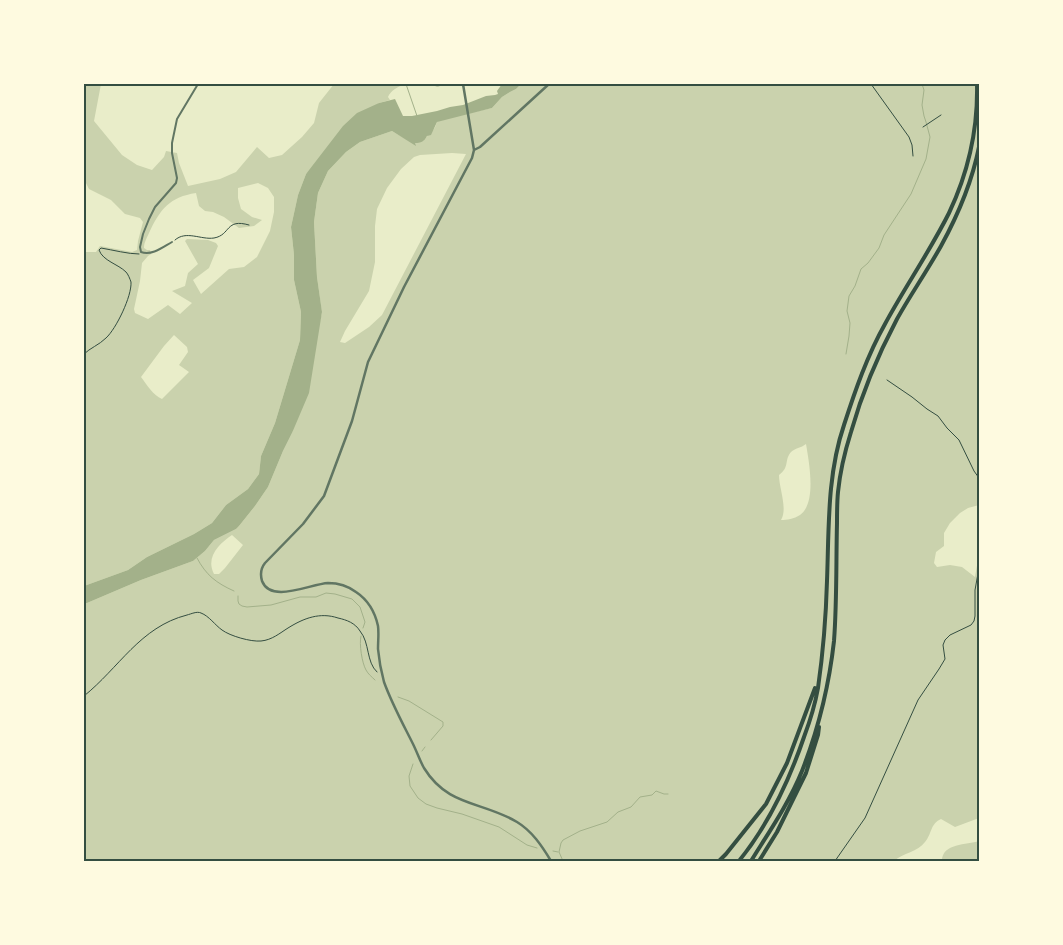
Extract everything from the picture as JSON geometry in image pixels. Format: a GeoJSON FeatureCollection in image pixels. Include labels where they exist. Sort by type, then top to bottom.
{"type":"FeatureCollection","features":[{"type":"Feature","properties":{"kind":"highway"},"geometry":{"type":"LineString","coordinates":[[739,861],[769,818],[788,780],[811,717],[825,634],[829,504],[835,457],[843,427],[863,371],[884,326],[936,237],[960,186],[973,135],[977,84]]}},
{"type":"Feature","properties":{"kind":"highway"},"geometry":{"type":"LineString","coordinates":[[759,861],[777,832],[806,772],[818,735],[819,720],[834,642],[838,492],[851,431],[862,398],[882,350],[898,318],[953,223],[972,176],[979,147]]}},
{"type":"Feature","properties":{"kind":"highway"},"geometry":{"type":"LineString","coordinates":[[719,861],[766,804],[787,763],[818,682]]}},
{"type":"Feature","properties":{"kind":"highway"},"geometry":{"type":"LineString","coordinates":[[751,861],[775,823],[798,779],[819,720]]}},
{"type":"Feature","properties":{"kind":"street"},"geometry":{"type":"LineString","coordinates":[[172,242],[156,251],[146,254],[141,252],[143,234],[149,219],[155,207],[173,187],[177,178],[172,143],[177,119],[198,84]]}},
{"type":"Feature","properties":{"kind":"street"},"geometry":{"type":"LineString","coordinates":[[464,84],[473,148],[469,165],[404,287],[368,362],[352,421],[324,496],[303,524],[267,560],[261,570],[261,576],[263,583],[275,592],[286,592],[320,584],[334,583],[347,586],[364,597],[375,614],[382,674],[393,706],[423,766],[432,779],[448,794],[518,822],[534,837],[551,861]]}},
{"type":"Feature","properties":{"kind":"street"},"geometry":{"type":"LineString","coordinates":[[473,148],[480,147],[549,84]]}},
{"type":"Feature","properties":{"kind":"path"},"geometry":{"type":"LineString","coordinates":[[871,84],[909,137],[913,156]]}},
{"type":"Feature","properties":{"kind":"path"},"geometry":{"type":"LineString","coordinates":[[923,127],[941,116]]}},
{"type":"Feature","properties":{"kind":"path"},"geometry":{"type":"LineString","coordinates":[[172,242],[177,237],[184,236],[214,238],[220,236],[232,224],[242,223],[249,225]]}},
{"type":"Feature","properties":{"kind":"path"},"geometry":{"type":"LineString","coordinates":[[84,354],[106,339],[114,328],[121,316],[131,283],[125,271],[100,254],[99,250],[102,248],[138,254],[141,252]]}},
{"type":"Feature","properties":{"kind":"path"},"geometry":{"type":"LineString","coordinates":[[887,380],[938,416],[959,440],[979,478]]}},
{"type":"Feature","properties":{"kind":"path"},"geometry":{"type":"LineString","coordinates":[[835,861],[865,818],[918,700],[945,659],[943,644],[945,640],[950,635],[971,625],[974,621],[975,590],[979,568]]}},
{"type":"Feature","properties":{"kind":"path"},"geometry":{"type":"LineString","coordinates":[[84,696],[122,658],[154,630],[167,622],[197,612],[203,613],[222,630],[233,636],[261,642],[273,638],[290,627],[317,615],[347,620],[356,625],[362,632],[368,646],[373,669],[382,674]]}},
{"type":"Feature","properties":{"kind":"shaded area"},"geometry":{"type":"Polygon","coordinates":[[[84,84],[101,84],[94,121],[122,155],[137,165],[152,170],[164,157],[166,151],[177,153],[188,186],[220,179],[236,172],[257,147],[269,158],[282,155],[314,123],[319,103],[334,84],[405,84],[391,92],[388,97],[390,100],[379,103],[306,174],[298,195],[291,227],[294,280],[301,312],[300,340],[275,423],[261,456],[259,474],[248,489],[226,505],[212,523],[147,557],[128,570],[84,586],[84,252],[96,252],[100,246],[132,252],[137,250],[143,222],[140,218],[125,214],[111,200],[89,189],[84,179],[84,84]],[[258,183],[238,188],[241,209],[252,217],[262,220],[254,226],[239,228],[224,217],[205,211],[199,206],[196,193],[173,201],[162,211],[145,242],[144,248],[150,250],[151,254],[142,263],[134,309],[135,313],[148,319],[168,305],[180,314],[192,303],[172,291],[185,286],[188,273],[198,264],[185,241],[187,239],[208,240],[216,243],[218,246],[209,268],[193,280],[201,294],[229,269],[244,267],[257,257],[270,231],[274,212],[274,197],[268,188],[258,183]],[[174,335],[141,377],[153,392],[162,399],[189,372],[179,365],[188,352],[187,347],[174,335]]]}},
{"type":"Feature","properties":{"kind":"shaded area"},"geometry":{"type":"Polygon","coordinates":[[[502,84],[521,84],[502,97],[492,108],[437,122],[431,135],[427,136],[422,142],[415,143],[416,146],[392,131],[360,142],[346,152],[328,171],[318,193],[314,222],[317,277],[322,312],[309,393],[268,487],[236,529],[214,540],[193,561],[84,603],[84,586],[128,570],[147,557],[212,523],[226,505],[248,489],[259,474],[261,456],[275,423],[300,340],[301,312],[294,280],[291,227],[298,195],[306,174],[343,126],[357,113],[379,103],[395,99],[403,116],[412,116],[463,105],[486,96],[498,94],[497,91],[502,84]]]}},
{"type":"Feature","properties":{"kind":"shaded area"},"geometry":{"type":"Polygon","coordinates":[[[521,84],[979,84],[979,505],[968,508],[950,523],[944,533],[944,546],[936,552],[934,563],[937,567],[950,565],[962,567],[975,577],[979,554],[979,818],[955,827],[941,819],[937,821],[922,845],[894,861],[84,861],[84,603],[193,561],[214,540],[236,529],[268,487],[292,433],[322,313],[317,277],[314,222],[318,193],[328,171],[346,152],[360,142],[392,131],[416,142],[423,141],[437,122],[442,119],[492,108],[502,97],[521,84]],[[452,153],[414,157],[401,169],[387,188],[377,209],[375,262],[369,291],[340,342],[345,343],[369,327],[382,315],[466,154],[452,153]],[[806,444],[794,450],[788,458],[785,469],[779,475],[784,510],[781,520],[791,519],[800,515],[809,501],[811,482],[806,444]],[[232,535],[227,538],[213,556],[211,562],[214,574],[219,574],[225,568],[243,545],[232,535]]]}},
{"type":"Feature","properties":{"kind":"shaded area"},"geometry":{"type":"Polygon","coordinates":[[[979,841],[979,861],[942,861],[943,855],[951,848],[979,841]]]}},
{"type":"Feature","properties":{"kind":"waterway"},"geometry":{"type":"LineString","coordinates":[[406,84],[417,116]]}},
{"type":"Feature","properties":{"kind":"waterway"},"geometry":{"type":"LineString","coordinates":[[846,354],[850,323],[847,311],[849,296],[861,269],[879,248],[884,235],[911,194],[926,159],[930,137],[922,105],[924,90],[922,84]]}},
{"type":"Feature","properties":{"kind":"waterway"},"geometry":{"type":"LineString","coordinates":[[197,558],[212,578],[234,591]]}},
{"type":"Feature","properties":{"kind":"waterway"},"geometry":{"type":"LineString","coordinates":[[238,596],[239,604],[247,607],[271,605],[300,597],[316,597],[326,593],[335,594],[352,599],[360,607],[365,622],[363,628]]}},
{"type":"Feature","properties":{"kind":"waterway"},"geometry":{"type":"LineString","coordinates":[[361,636],[363,663],[375,680]]}},
{"type":"Feature","properties":{"kind":"waterway"},"geometry":{"type":"LineString","coordinates":[[398,697],[409,701],[443,722],[443,726],[431,740]]}},
{"type":"Feature","properties":{"kind":"waterway"},"geometry":{"type":"LineString","coordinates":[[422,751],[425,747]]}},
{"type":"Feature","properties":{"kind":"waterway"},"geometry":{"type":"LineString","coordinates":[[413,764],[409,776],[410,786],[418,798],[426,804],[499,827],[527,845],[537,848]]}},
{"type":"Feature","properties":{"kind":"waterway"},"geometry":{"type":"LineString","coordinates":[[563,861],[559,852],[563,840],[580,831],[607,822],[618,812],[631,807],[640,797],[652,795],[656,791],[668,794]]}},
{"type":"Feature","properties":{"kind":"waterway"},"geometry":{"type":"LineString","coordinates":[[553,851],[558,852]]}}]}
